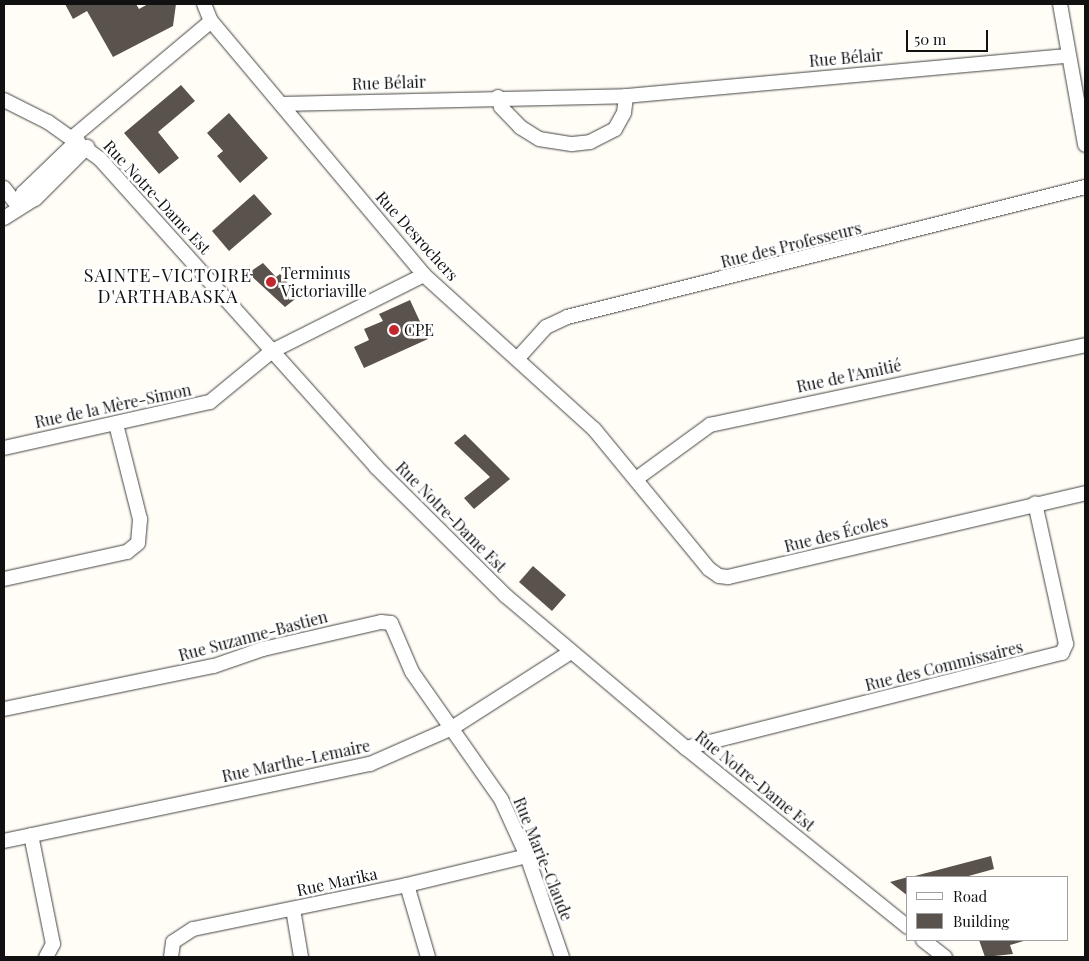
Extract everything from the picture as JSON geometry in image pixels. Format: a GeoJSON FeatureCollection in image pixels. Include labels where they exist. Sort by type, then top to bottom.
{"type":"FeatureCollection","features":[{"type":"Feature","properties":{"kind":"street","name":"Rue Desrochers"},"geometry":{"type":"LineString","coordinates":[[204,4],[211,21],[424,275],[518,358],[594,429],[636,479]]}},
{"type":"Feature","properties":{"kind":"street"},"geometry":{"type":"LineString","coordinates":[[1060,4],[1085,145]]}},
{"type":"Feature","properties":{"kind":"street"},"geometry":{"type":"LineString","coordinates":[[4,218],[19,207],[35,199],[79,142],[211,21]]}},
{"type":"Feature","properties":{"kind":"street","name":"Rue Bélair"},"geometry":{"type":"LineString","coordinates":[[281,104],[498,97],[626,96],[1068,56]]}},
{"type":"Feature","properties":{"kind":"street"},"geometry":{"type":"LineString","coordinates":[[498,97],[501,107],[520,127],[539,139],[572,144],[590,142],[615,129],[624,114],[626,96]]}},
{"type":"Feature","properties":{"kind":"street","name":"Rue Notre-Dame Est"},"geometry":{"type":"LineString","coordinates":[[4,100],[79,142],[138,197],[272,351],[424,517],[506,596],[686,748],[906,925]]}},
{"type":"Feature","properties":{"kind":"street","name":"Rue des Professeurs"},"geometry":{"type":"LineString","coordinates":[[518,358],[546,326],[567,318],[1085,187]]}},
{"type":"Feature","properties":{"kind":"street"},"geometry":{"type":"LineString","coordinates":[[4,188],[19,207]]}},
{"type":"Feature","properties":{"kind":"street","name":"Rue de la Mère-Simon"},"geometry":{"type":"LineString","coordinates":[[4,448],[210,402],[272,351],[424,275]]}},
{"type":"Feature","properties":{"kind":"street","name":"Rue de l'Amitié"},"geometry":{"type":"LineString","coordinates":[[636,479],[710,425],[1085,345]]}},
{"type":"Feature","properties":{"kind":"street"},"geometry":{"type":"LineString","coordinates":[[4,579],[127,552],[138,544],[140,519],[116,424]]}},
{"type":"Feature","properties":{"kind":"street","name":"Rue des Écoles"},"geometry":{"type":"LineString","coordinates":[[636,479],[709,569],[728,578],[1035,503],[1085,493]]}},
{"type":"Feature","properties":{"kind":"street","name":"Rue des Commissaires"},"geometry":{"type":"LineString","coordinates":[[686,748],[1062,653],[1066,644],[1035,503]]}},
{"type":"Feature","properties":{"kind":"street","name":"Rue Suzanne-Bastien"},"geometry":{"type":"LineString","coordinates":[[4,709],[214,666],[262,649],[381,622],[391,623],[397,630],[412,672],[452,728]]}},
{"type":"Feature","properties":{"kind":"street","name":"Rue Marthe-Lemaire"},"geometry":{"type":"LineString","coordinates":[[4,841],[370,764],[452,728],[571,652]]}},
{"type":"Feature","properties":{"kind":"street","name":"Rue Marie-Claude"},"geometry":{"type":"LineString","coordinates":[[452,728],[501,799],[527,856],[562,957]]}},
{"type":"Feature","properties":{"kind":"street"},"geometry":{"type":"LineString","coordinates":[[31,835],[53,944],[46,957]]}},
{"type":"Feature","properties":{"kind":"street","name":"Rue Marika"},"geometry":{"type":"LineString","coordinates":[[170,957],[173,942],[193,929],[407,885],[527,856]]}},
{"type":"Feature","properties":{"kind":"street"},"geometry":{"type":"LineString","coordinates":[[407,885],[428,957]]}},
{"type":"Feature","properties":{"kind":"street"},"geometry":{"type":"LineString","coordinates":[[293,909],[302,957]]}},
{"type":"Feature","properties":{"kind":"street"},"geometry":{"type":"LineString","coordinates":[[924,941],[945,957]]}},
{"type":"Feature","properties":{"kind":"building"},"geometry":{"type":"Polygon","coordinates":[[[65,4],[136,4],[139,9],[148,4],[176,4],[173,26],[113,57],[87,11],[73,19],[65,4]]]}},
{"type":"Feature","properties":{"kind":"building"},"geometry":{"type":"Polygon","coordinates":[[[181,85],[195,101],[158,132],[179,158],[159,174],[124,133],[181,85]]]}},
{"type":"Feature","properties":{"kind":"building"},"geometry":{"type":"Polygon","coordinates":[[[229,113],[268,158],[240,183],[217,156],[223,151],[207,133],[229,113]]]}},
{"type":"Feature","properties":{"kind":"building"},"geometry":{"type":"Polygon","coordinates":[[[254,194],[272,214],[229,251],[212,231],[254,194]]]}},
{"type":"Feature","properties":{"kind":"building","name":"Terminus Victoriaville"},"geometry":{"type":"Polygon","coordinates":[[[263,263],[276,277],[280,274],[299,296],[285,307],[248,273],[263,263]]]}},
{"type":"Feature","properties":{"kind":"building"},"geometry":{"type":"Polygon","coordinates":[[[410,300],[428,339],[364,368],[354,347],[369,340],[364,329],[383,321],[379,314],[410,300]]]}},
{"type":"Feature","properties":{"kind":"building"},"geometry":{"type":"Polygon","coordinates":[[[465,434],[510,479],[474,509],[464,498],[490,477],[454,443],[465,434]]]}},
{"type":"Feature","properties":{"kind":"building"},"geometry":{"type":"Polygon","coordinates":[[[533,566],[566,595],[552,611],[519,582],[533,566]]]}},
{"type":"Feature","properties":{"kind":"building"},"geometry":{"type":"Polygon","coordinates":[[[991,856],[994,869],[969,876],[915,876],[991,856]]]}},
{"type":"Feature","properties":{"kind":"building"},"geometry":{"type":"Polygon","coordinates":[[[906,878],[906,894],[890,882],[906,878]]]}},
{"type":"Feature","properties":{"kind":"building"},"geometry":{"type":"Polygon","coordinates":[[[979,941],[1024,941],[1010,945],[1013,954],[985,957],[979,941]]]}},
{"type":"Feature","properties":{"kind":"place","name":"Terminus Victoriaville"},"geometry":{"type":"Point","coordinates":[271,282]}},
{"type":"Feature","properties":{"kind":"place","name":"CPE"},"geometry":{"type":"Point","coordinates":[394,330]}},
{"type":"Feature","properties":{"kind":"district","name":"SAINTE-VICTOIRE D'ARTHABASKA"},"geometry":{"type":"Point","coordinates":[168,286]}}]}
